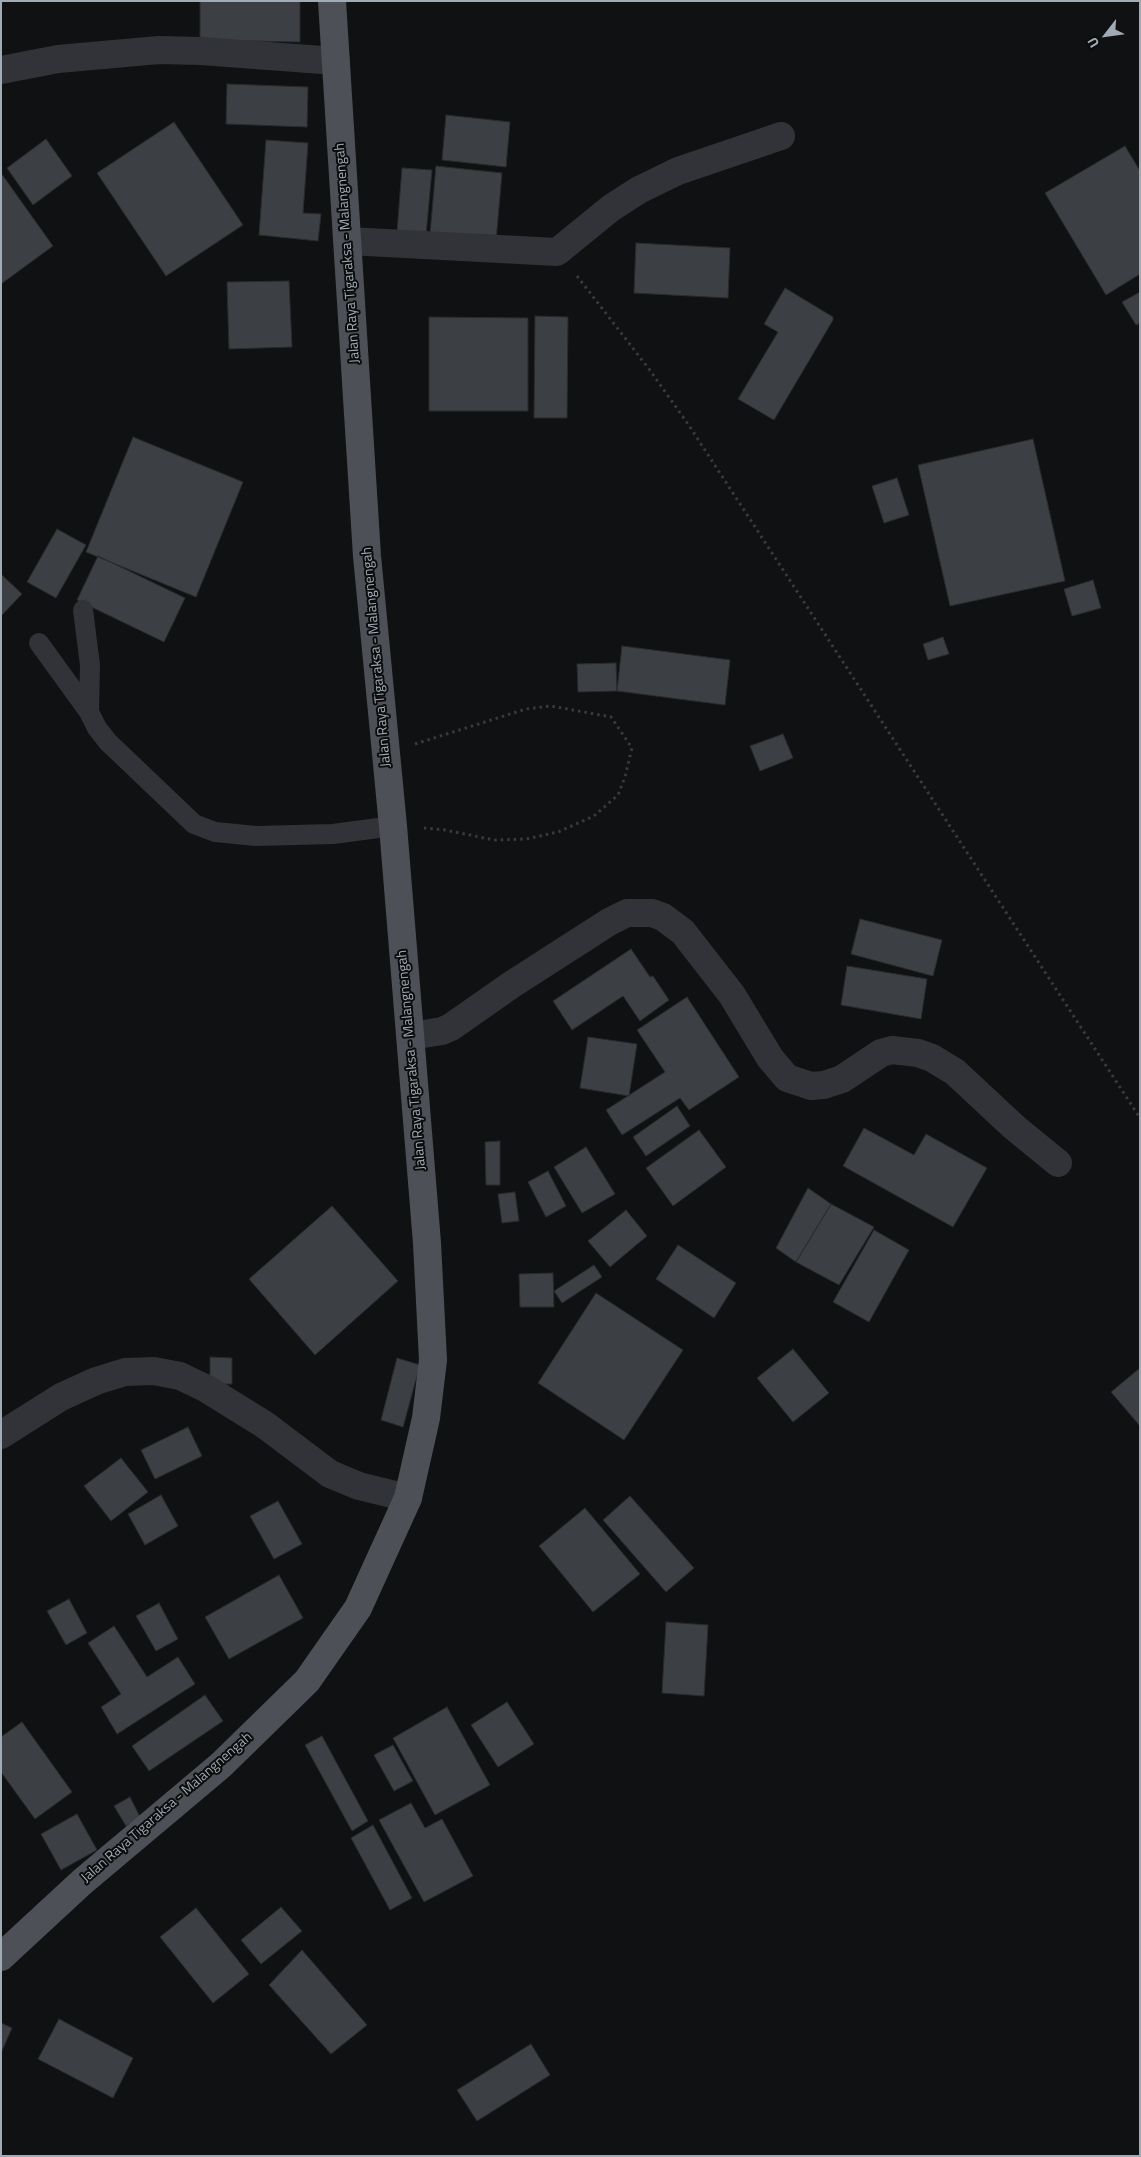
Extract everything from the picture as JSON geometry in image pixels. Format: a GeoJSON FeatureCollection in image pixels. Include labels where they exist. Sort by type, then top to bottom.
{"type":"FeatureCollection","features":[{"type":"Feature","properties":{"kind":"main road","name":"Jalan Raya Tigaraksa - Malangnengah"},"geometry":{"type":"LineString","coordinates":[[1,1956],[82,1882],[222,1765],[307,1681],[358,1608],[408,1498],[426,1418],[433,1360],[427,1243],[393,826],[367,556],[332,1]]}},
{"type":"Feature","properties":{"kind":"street"},"geometry":{"type":"LineString","coordinates":[[1,70],[58,59],[159,50],[201,51],[336,61]]}},
{"type":"Feature","properties":{"kind":"street"},"geometry":{"type":"LineString","coordinates":[[348,241],[557,252],[611,208],[639,190],[678,171],[781,136]]}},
{"type":"Feature","properties":{"kind":"street"},"geometry":{"type":"LineString","coordinates":[[410,1036],[442,1031],[451,1027],[511,985],[627,913],[652,913],[663,917],[683,932],[732,995],[770,1058],[787,1078],[811,1086],[824,1085],[842,1079],[881,1053],[892,1050],[918,1053],[932,1058],[955,1072],[1014,1127],[1058,1163]]}},
{"type":"Feature","properties":{"kind":"street"},"geometry":{"type":"LineString","coordinates":[[1,1435],[61,1397],[96,1381],[125,1372],[154,1371],[180,1376],[207,1389],[265,1425],[330,1474],[359,1486],[408,1498]]}},
{"type":"Feature","properties":{"kind":"lane"},"geometry":{"type":"LineString","coordinates":[[83,610],[90,665],[90,712]]}},
{"type":"Feature","properties":{"kind":"lane"},"geometry":{"type":"LineString","coordinates":[[39,643],[90,712],[97,728],[119,754],[131,762],[194,824],[228,834],[286,836],[333,834],[393,826]]}},
{"type":"Feature","properties":{"kind":"path"},"geometry":{"type":"LineString","coordinates":[[557,252],[611,318],[682,416],[1140,1118]]}},
{"type":"Feature","properties":{"kind":"path"},"geometry":{"type":"LineString","coordinates":[[386,753],[526,709],[551,706],[612,717],[632,748],[625,777],[618,795],[594,816],[558,832],[526,838],[494,840],[445,830],[393,826]]}},
{"type":"Feature","properties":{"kind":"building"},"geometry":{"type":"Polygon","coordinates":[[[200,1],[300,1],[300,42],[200,40],[200,1]]]}},
{"type":"Feature","properties":{"kind":"building"},"geometry":{"type":"Polygon","coordinates":[[[227,84],[308,87],[307,127],[226,124],[227,84]]]}},
{"type":"Feature","properties":{"kind":"building"},"geometry":{"type":"Polygon","coordinates":[[[446,115],[510,122],[506,167],[442,160],[446,115]]]}},
{"type":"Feature","properties":{"kind":"building"},"geometry":{"type":"Polygon","coordinates":[[[174,122],[243,225],[166,276],[97,173],[174,122]]]}},
{"type":"Feature","properties":{"kind":"building"},"geometry":{"type":"Polygon","coordinates":[[[46,139],[72,176],[33,205],[7,168],[46,139]]]}},
{"type":"Feature","properties":{"kind":"building"},"geometry":{"type":"Polygon","coordinates":[[[266,140],[308,143],[303,213],[321,214],[318,241],[259,235],[266,140]]]}},
{"type":"Feature","properties":{"kind":"building"},"geometry":{"type":"Polygon","coordinates":[[[1125,146],[1140,171],[1140,274],[1106,295],[1045,193],[1125,146]]]}},
{"type":"Feature","properties":{"kind":"building"},"geometry":{"type":"Polygon","coordinates":[[[436,166],[502,173],[496,241],[430,234],[436,166]]]}},
{"type":"Feature","properties":{"kind":"building"},"geometry":{"type":"Polygon","coordinates":[[[402,168],[432,170],[426,235],[397,232],[402,168]]]}},
{"type":"Feature","properties":{"kind":"building"},"geometry":{"type":"Polygon","coordinates":[[[1,173],[53,246],[1,284],[1,173]]]}},
{"type":"Feature","properties":{"kind":"building"},"geometry":{"type":"Polygon","coordinates":[[[636,243],[730,248],[728,298],[634,293],[636,243]]]}},
{"type":"Feature","properties":{"kind":"building"},"geometry":{"type":"Polygon","coordinates":[[[289,281],[292,347],[229,349],[227,282],[289,281]]]}},
{"type":"Feature","properties":{"kind":"building"},"geometry":{"type":"Polygon","coordinates":[[[785,288],[833,317],[833,320],[774,420],[738,399],[778,332],[764,324],[785,288]]]}},
{"type":"Feature","properties":{"kind":"building"},"geometry":{"type":"Polygon","coordinates":[[[1140,292],[1140,323],[1136,325],[1122,302],[1140,292]]]}},
{"type":"Feature","properties":{"kind":"building"},"geometry":{"type":"Polygon","coordinates":[[[535,316],[568,317],[567,418],[534,418],[535,316]]]}},
{"type":"Feature","properties":{"kind":"building"},"geometry":{"type":"Polygon","coordinates":[[[429,317],[528,318],[528,411],[429,411],[429,317]]]}},
{"type":"Feature","properties":{"kind":"building"},"geometry":{"type":"Polygon","coordinates":[[[133,437],[243,482],[196,597],[86,552],[133,437]]]}},
{"type":"Feature","properties":{"kind":"building"},"geometry":{"type":"Polygon","coordinates":[[[1033,439],[1065,581],[950,606],[918,465],[1033,439]]]}},
{"type":"Feature","properties":{"kind":"building"},"geometry":{"type":"Polygon","coordinates":[[[897,478],[909,515],[884,523],[872,486],[897,478]]]}},
{"type":"Feature","properties":{"kind":"building"},"geometry":{"type":"Polygon","coordinates":[[[57,529],[86,545],[56,598],[27,582],[57,529]]]}},
{"type":"Feature","properties":{"kind":"building"},"geometry":{"type":"Polygon","coordinates":[[[98,556],[185,598],[164,642],[77,600],[98,556]]]}},
{"type":"Feature","properties":{"kind":"building"},"geometry":{"type":"Polygon","coordinates":[[[1,574],[22,594],[1,616],[1,574]]]}},
{"type":"Feature","properties":{"kind":"building"},"geometry":{"type":"Polygon","coordinates":[[[1093,580],[1101,608],[1072,616],[1064,589],[1093,580]]]}},
{"type":"Feature","properties":{"kind":"building"},"geometry":{"type":"Polygon","coordinates":[[[943,637],[949,654],[928,660],[923,644],[943,637]]]}},
{"type":"Feature","properties":{"kind":"building"},"geometry":{"type":"Polygon","coordinates":[[[622,646],[730,660],[725,705],[617,691],[622,646]]]}},
{"type":"Feature","properties":{"kind":"building"},"geometry":{"type":"Polygon","coordinates":[[[616,663],[617,691],[578,692],[577,664],[616,663]]]}},
{"type":"Feature","properties":{"kind":"building"},"geometry":{"type":"Polygon","coordinates":[[[783,734],[793,758],[760,771],[750,746],[783,734]]]}},
{"type":"Feature","properties":{"kind":"building"},"geometry":{"type":"Polygon","coordinates":[[[860,919],[942,940],[933,976],[851,954],[860,919]]]}},
{"type":"Feature","properties":{"kind":"building"},"geometry":{"type":"Polygon","coordinates":[[[631,949],[650,977],[653,976],[669,1000],[640,1021],[623,996],[572,1030],[553,1001],[631,949]]]}},
{"type":"Feature","properties":{"kind":"building"},"geometry":{"type":"Polygon","coordinates":[[[847,966],[927,979],[921,1019],[841,1005],[847,966]]]}},
{"type":"Feature","properties":{"kind":"building"},"geometry":{"type":"Polygon","coordinates":[[[687,997],[739,1077],[689,1110],[680,1098],[622,1135],[606,1110],[665,1072],[637,1030],[687,997]]]}},
{"type":"Feature","properties":{"kind":"building"},"geometry":{"type":"Polygon","coordinates":[[[588,1037],[637,1044],[629,1096],[580,1088],[588,1037]]]}},
{"type":"Feature","properties":{"kind":"building"},"geometry":{"type":"Polygon","coordinates":[[[677,1106],[690,1126],[646,1156],[633,1137],[677,1106]]]}},
{"type":"Feature","properties":{"kind":"building"},"geometry":{"type":"Polygon","coordinates":[[[864,1128],[914,1155],[926,1134],[987,1168],[953,1227],[843,1166],[864,1128]]]}},
{"type":"Feature","properties":{"kind":"building"},"geometry":{"type":"Polygon","coordinates":[[[699,1130],[726,1167],[673,1206],[646,1168],[699,1130]]]}},
{"type":"Feature","properties":{"kind":"building"},"geometry":{"type":"Polygon","coordinates":[[[500,1141],[500,1185],[486,1185],[485,1142],[500,1141]]]}},
{"type":"Feature","properties":{"kind":"building"},"geometry":{"type":"Polygon","coordinates":[[[586,1147],[615,1194],[582,1213],[554,1167],[586,1147]]]}},
{"type":"Feature","properties":{"kind":"building"},"geometry":{"type":"Polygon","coordinates":[[[548,1171],[566,1206],[546,1217],[528,1182],[548,1171]]]}},
{"type":"Feature","properties":{"kind":"building"},"geometry":{"type":"Polygon","coordinates":[[[808,1188],[831,1204],[796,1262],[776,1248],[808,1188]]]}},
{"type":"Feature","properties":{"kind":"building"},"geometry":{"type":"Polygon","coordinates":[[[515,1192],[519,1221],[502,1223],[498,1194],[515,1192]]]}},
{"type":"Feature","properties":{"kind":"building"},"geometry":{"type":"Polygon","coordinates":[[[831,1204],[874,1227],[839,1285],[796,1262],[831,1204]]]}},
{"type":"Feature","properties":{"kind":"building"},"geometry":{"type":"Polygon","coordinates":[[[332,1206],[398,1281],[315,1355],[249,1279],[332,1206]]]}},
{"type":"Feature","properties":{"kind":"building"},"geometry":{"type":"Polygon","coordinates":[[[626,1210],[647,1236],[610,1267],[588,1241],[626,1210]]]}},
{"type":"Feature","properties":{"kind":"building"},"geometry":{"type":"Polygon","coordinates":[[[874,1230],[909,1250],[869,1322],[833,1302],[874,1230]]]}},
{"type":"Feature","properties":{"kind":"building"},"geometry":{"type":"Polygon","coordinates":[[[678,1245],[736,1283],[714,1318],[656,1279],[678,1245]]]}},
{"type":"Feature","properties":{"kind":"building"},"geometry":{"type":"Polygon","coordinates":[[[594,1265],[602,1277],[562,1303],[554,1291],[594,1265]]]}},
{"type":"Feature","properties":{"kind":"building"},"geometry":{"type":"Polygon","coordinates":[[[553,1273],[554,1307],[520,1307],[519,1274],[553,1273]]]}},
{"type":"Feature","properties":{"kind":"building"},"geometry":{"type":"Polygon","coordinates":[[[596,1293],[683,1350],[624,1440],[538,1383],[596,1293]]]}},
{"type":"Feature","properties":{"kind":"building"},"geometry":{"type":"Polygon","coordinates":[[[793,1349],[829,1393],[793,1422],[757,1378],[793,1349]]]}},
{"type":"Feature","properties":{"kind":"building"},"geometry":{"type":"Polygon","coordinates":[[[210,1357],[232,1358],[232,1384],[210,1384],[210,1357]]]}},
{"type":"Feature","properties":{"kind":"building"},"geometry":{"type":"Polygon","coordinates":[[[397,1358],[420,1365],[403,1427],[381,1420],[397,1358]]]}},
{"type":"Feature","properties":{"kind":"building"},"geometry":{"type":"Polygon","coordinates":[[[1140,1368],[1140,1426],[1111,1392],[1140,1368]]]}},
{"type":"Feature","properties":{"kind":"building"},"geometry":{"type":"Polygon","coordinates":[[[188,1427],[202,1456],[155,1479],[141,1450],[188,1427]]]}},
{"type":"Feature","properties":{"kind":"building"},"geometry":{"type":"Polygon","coordinates":[[[121,1458],[148,1492],[111,1521],[84,1486],[121,1458]]]}},
{"type":"Feature","properties":{"kind":"building"},"geometry":{"type":"Polygon","coordinates":[[[161,1495],[178,1526],[145,1545],[128,1514],[161,1495]]]}},
{"type":"Feature","properties":{"kind":"building"},"geometry":{"type":"Polygon","coordinates":[[[630,1496],[694,1568],[666,1592],[603,1520],[630,1496]]]}},
{"type":"Feature","properties":{"kind":"building"},"geometry":{"type":"Polygon","coordinates":[[[278,1501],[302,1544],[274,1559],[250,1516],[278,1501]]]}},
{"type":"Feature","properties":{"kind":"building"},"geometry":{"type":"Polygon","coordinates":[[[585,1508],[640,1574],[593,1612],[539,1546],[585,1508]]]}},
{"type":"Feature","properties":{"kind":"building"},"geometry":{"type":"Polygon","coordinates":[[[279,1575],[303,1618],[229,1659],[205,1617],[279,1575]]]}},
{"type":"Feature","properties":{"kind":"building"},"geometry":{"type":"Polygon","coordinates":[[[69,1599],[87,1633],[66,1645],[47,1611],[69,1599]]]}},
{"type":"Feature","properties":{"kind":"building"},"geometry":{"type":"Polygon","coordinates":[[[159,1603],[178,1639],[156,1651],[136,1616],[159,1603]]]}},
{"type":"Feature","properties":{"kind":"building"},"geometry":{"type":"Polygon","coordinates":[[[666,1622],[708,1625],[704,1696],[662,1693],[666,1622]]]}},
{"type":"Feature","properties":{"kind":"building"},"geometry":{"type":"Polygon","coordinates":[[[114,1626],[147,1677],[178,1657],[195,1684],[117,1734],[101,1707],[121,1694],[88,1643],[114,1626]]]}},
{"type":"Feature","properties":{"kind":"building"},"geometry":{"type":"Polygon","coordinates":[[[205,1695],[223,1721],[149,1771],[132,1746],[205,1695]]]}},
{"type":"Feature","properties":{"kind":"building"},"geometry":{"type":"Polygon","coordinates":[[[507,1702],[534,1744],[498,1767],[471,1725],[507,1702]]]}},
{"type":"Feature","properties":{"kind":"building"},"geometry":{"type":"Polygon","coordinates":[[[447,1707],[490,1785],[435,1815],[393,1738],[447,1707]]]}},
{"type":"Feature","properties":{"kind":"building"},"geometry":{"type":"Polygon","coordinates":[[[22,1722],[72,1792],[35,1819],[1,1772],[1,1737],[22,1722]]]}},
{"type":"Feature","properties":{"kind":"building"},"geometry":{"type":"Polygon","coordinates":[[[322,1736],[368,1821],[352,1831],[305,1745],[322,1736]]]}},
{"type":"Feature","properties":{"kind":"building"},"geometry":{"type":"Polygon","coordinates":[[[393,1745],[413,1781],[394,1791],[374,1755],[393,1745]]]}},
{"type":"Feature","properties":{"kind":"building"},"geometry":{"type":"Polygon","coordinates":[[[130,1797],[140,1817],[126,1826],[114,1806],[130,1797]]]}},
{"type":"Feature","properties":{"kind":"building"},"geometry":{"type":"Polygon","coordinates":[[[411,1803],[425,1828],[442,1819],[473,1876],[424,1902],[379,1820],[411,1803]]]}},
{"type":"Feature","properties":{"kind":"building"},"geometry":{"type":"Polygon","coordinates":[[[77,1814],[97,1850],[61,1870],[41,1834],[77,1814]]]}},
{"type":"Feature","properties":{"kind":"building"},"geometry":{"type":"Polygon","coordinates":[[[373,1825],[412,1898],[390,1910],[351,1838],[373,1825]]]}},
{"type":"Feature","properties":{"kind":"building"},"geometry":{"type":"Polygon","coordinates":[[[281,1907],[302,1931],[261,1964],[241,1940],[281,1907]]]}},
{"type":"Feature","properties":{"kind":"building"},"geometry":{"type":"Polygon","coordinates":[[[196,1908],[249,1974],[213,2003],[160,1937],[196,1908]]]}},
{"type":"Feature","properties":{"kind":"building"},"geometry":{"type":"Polygon","coordinates":[[[302,1950],[367,2025],[331,2054],[269,1985],[302,1950]]]}},
{"type":"Feature","properties":{"kind":"building"},"geometry":{"type":"Polygon","coordinates":[[[59,2019],[133,2058],[113,2098],[38,2059],[59,2019]]]}},
{"type":"Feature","properties":{"kind":"building"},"geometry":{"type":"Polygon","coordinates":[[[1,2023],[12,2028],[1,2053],[1,2023]]]}},
{"type":"Feature","properties":{"kind":"building"},"geometry":{"type":"Polygon","coordinates":[[[531,2044],[550,2075],[477,2121],[457,2090],[531,2044]]]}}]}
